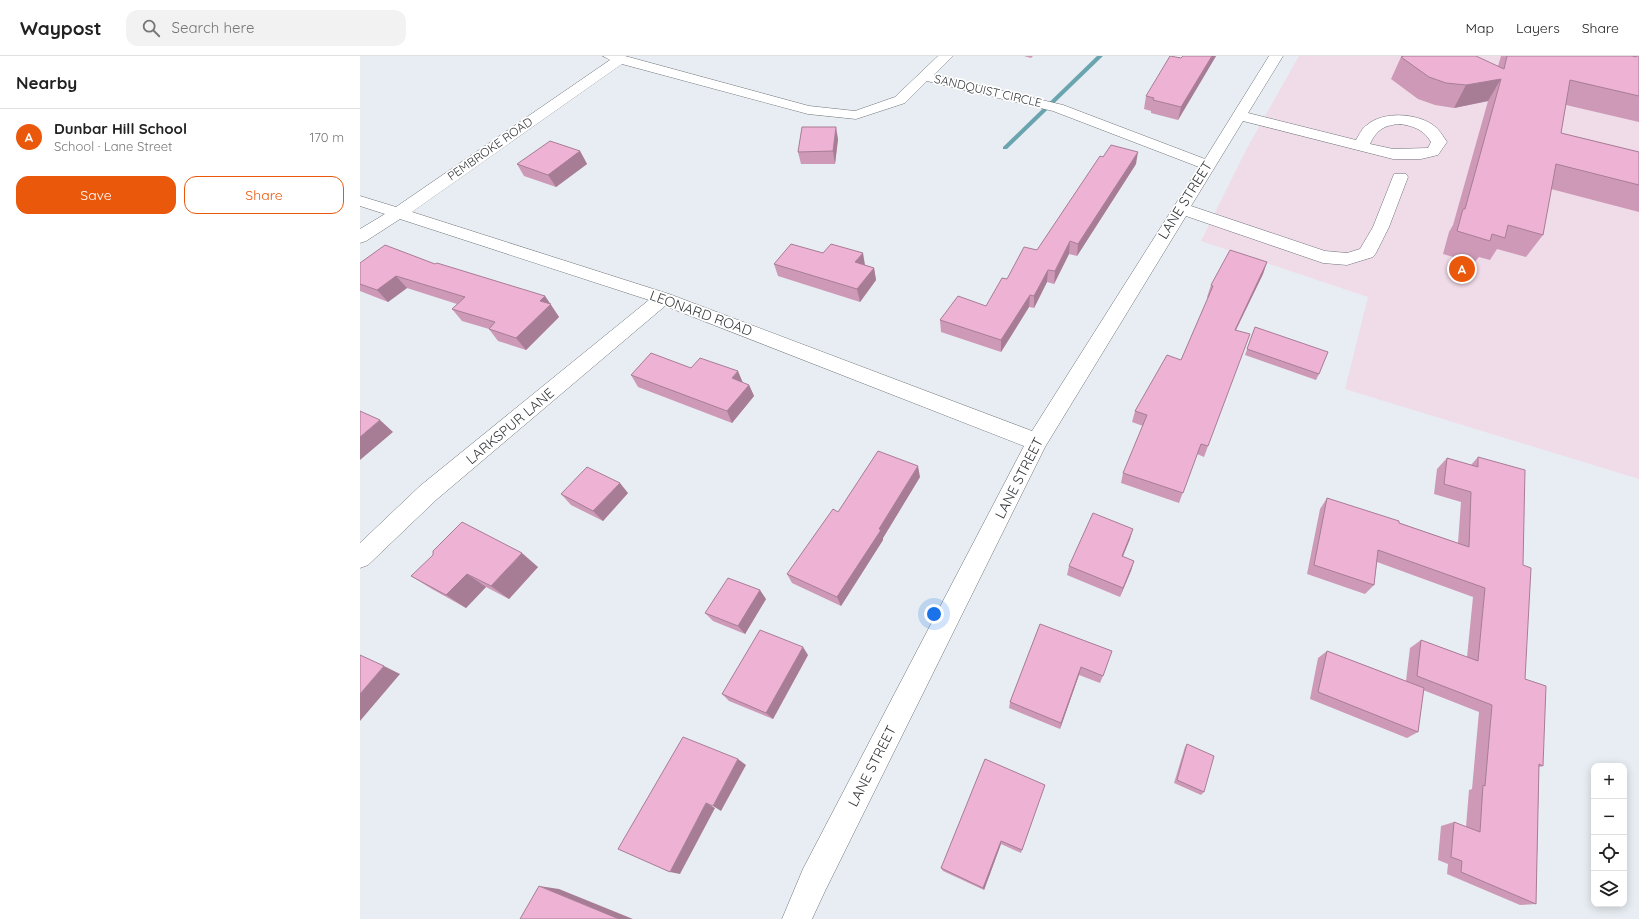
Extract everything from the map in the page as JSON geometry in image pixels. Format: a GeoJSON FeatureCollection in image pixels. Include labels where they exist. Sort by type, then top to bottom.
{"type":"FeatureCollection","features":[{"type":"Feature","properties":{"kind":"street"},"geometry":{"type":"LineString","coordinates":[[926,76],[946,56]]}},
{"type":"Feature","properties":{"kind":"street","name":"LANE STREET"},"geometry":{"type":"LineString","coordinates":[[797,919],[817,873],[1036,442],[1207,164],[1276,56]]}},
{"type":"Feature","properties":{"kind":"street","name":"SANDQUIST CIRCLE"},"geometry":{"type":"LineString","coordinates":[[615,57],[808,110],[856,115],[900,100],[926,76],[1058,108],[1207,164]]}},
{"type":"Feature","properties":{"kind":"street","name":"PEMBROKE ROAD"},"geometry":{"type":"LineString","coordinates":[[360,237],[399,213],[615,57]]}},
{"type":"Feature","properties":{"kind":"street"},"geometry":{"type":"LineString","coordinates":[[1238,115],[1361,146]]}},
{"type":"Feature","properties":{"kind":"street"},"geometry":{"type":"LineString","coordinates":[[1180,208],[1323,257],[1347,259],[1367,253],[1381,227],[1400,177]]}},
{"type":"Feature","properties":{"kind":"street","name":"LEONARD ROAD"},"geometry":{"type":"LineString","coordinates":[[360,201],[663,298],[1036,442]]}},
{"type":"Feature","properties":{"kind":"street","name":"LARKSPUR LANE"},"geometry":{"type":"LineString","coordinates":[[360,558],[428,494],[663,298]]}},
{"type":"Feature","properties":{"kind":"shaded area"},"geometry":{"type":"Polygon","coordinates":[[[1299,56],[1639,56],[1639,479],[1345,389],[1368,297],[1201,241],[1246,150],[1299,56]]]}},
{"type":"Feature","properties":{"kind":"building"},"geometry":{"type":"Polygon","coordinates":[[[1170,56],[1181,58],[1183,56],[1212,56],[1181,107],[1153,100],[1154,98],[1146,96],[1170,56]]]}},
{"type":"Feature","properties":{"kind":"building"},"geometry":{"type":"Polygon","coordinates":[[[1476,56],[1504,69],[1507,56],[1639,56],[1639,96],[1570,80],[1561,133],[1639,152],[1639,185],[1556,164],[1543,235],[1508,225],[1505,238],[1492,234],[1490,241],[1457,231],[1463,209],[1465,209],[1501,79],[1466,85],[1446,83],[1429,77],[1401,57],[1476,56]]]}},
{"type":"Feature","properties":{"kind":"building"},"geometry":{"type":"Polygon","coordinates":[[[802,127],[836,127],[833,151],[798,152],[802,127]]]}},
{"type":"Feature","properties":{"kind":"building"},"geometry":{"type":"Polygon","coordinates":[[[550,141],[580,151],[548,175],[517,164],[550,141]]]}},
{"type":"Feature","properties":{"kind":"building"},"geometry":{"type":"Polygon","coordinates":[[[1111,145],[1138,152],[1078,244],[1070,241],[1055,271],[1048,270],[1034,296],[1030,295],[1001,340],[940,320],[958,296],[986,306],[1002,278],[1007,279],[1024,247],[1037,250],[1100,156],[1103,157],[1111,145]]]}},
{"type":"Feature","properties":{"kind":"building"},"geometry":{"type":"Polygon","coordinates":[[[791,244],[823,253],[831,244],[863,253],[855,262],[874,268],[857,289],[774,264],[791,244]]]}},
{"type":"Feature","properties":{"kind":"building"},"geometry":{"type":"Polygon","coordinates":[[[385,245],[435,264],[437,263],[545,296],[540,301],[551,304],[516,338],[489,329],[495,322],[452,309],[465,297],[396,276],[377,290],[360,284],[360,263],[385,245]]]}},
{"type":"Feature","properties":{"kind":"building"},"geometry":{"type":"Polygon","coordinates":[[[1230,250],[1267,262],[1235,330],[1250,334],[1208,446],[1201,444],[1183,493],[1123,473],[1147,415],[1135,411],[1167,355],[1181,360],[1213,286],[1211,285],[1230,250]]]}},
{"type":"Feature","properties":{"kind":"building"},"geometry":{"type":"Polygon","coordinates":[[[1255,327],[1328,352],[1319,374],[1247,349],[1255,327]]]}},
{"type":"Feature","properties":{"kind":"building"},"geometry":{"type":"Polygon","coordinates":[[[651,353],[691,368],[700,358],[738,371],[732,378],[749,385],[727,411],[631,375],[651,353]]]}},
{"type":"Feature","properties":{"kind":"building"},"geometry":{"type":"Polygon","coordinates":[[[360,411],[380,420],[360,437],[360,411]]]}},
{"type":"Feature","properties":{"kind":"building"},"geometry":{"type":"Polygon","coordinates":[[[878,451],[918,466],[879,529],[881,530],[837,597],[787,574],[833,509],[838,512],[878,451]]]}},
{"type":"Feature","properties":{"kind":"building"},"geometry":{"type":"Polygon","coordinates":[[[1478,457],[1525,470],[1523,565],[1531,568],[1525,679],[1546,686],[1543,766],[1539,764],[1536,904],[1461,872],[1462,861],[1451,857],[1454,822],[1480,832],[1483,785],[1485,786],[1492,705],[1417,676],[1421,640],[1478,661],[1485,588],[1378,550],[1374,585],[1314,565],[1327,498],[1399,521],[1399,523],[1469,547],[1471,492],[1444,484],[1447,458],[1478,467],[1478,457]]]}},
{"type":"Feature","properties":{"kind":"building"},"geometry":{"type":"Polygon","coordinates":[[[587,467],[620,483],[593,511],[561,494],[587,467]]]}},
{"type":"Feature","properties":{"kind":"building"},"geometry":{"type":"Polygon","coordinates":[[[1093,513],[1133,529],[1122,556],[1134,561],[1123,588],[1069,566],[1093,513]]]}},
{"type":"Feature","properties":{"kind":"building"},"geometry":{"type":"Polygon","coordinates":[[[462,522],[522,553],[491,586],[467,574],[446,595],[411,576],[433,555],[433,551],[462,522]]]}},
{"type":"Feature","properties":{"kind":"building"},"geometry":{"type":"Polygon","coordinates":[[[728,578],[760,590],[738,626],[705,613],[728,578]]]}},
{"type":"Feature","properties":{"kind":"building"},"geometry":{"type":"Polygon","coordinates":[[[1040,624],[1112,651],[1103,676],[1081,667],[1061,723],[1010,702],[1040,624]]]}},
{"type":"Feature","properties":{"kind":"building"},"geometry":{"type":"Polygon","coordinates":[[[760,630],[803,647],[766,713],[722,694],[760,630]]]}},
{"type":"Feature","properties":{"kind":"building"},"geometry":{"type":"Polygon","coordinates":[[[1327,651],[1424,688],[1418,732],[1318,692],[1327,651]]]}},
{"type":"Feature","properties":{"kind":"building"},"geometry":{"type":"Polygon","coordinates":[[[360,655],[384,666],[360,694],[360,655]]]}},
{"type":"Feature","properties":{"kind":"building"},"geometry":{"type":"Polygon","coordinates":[[[683,737],[738,759],[713,806],[706,803],[670,872],[618,849],[683,737]]]}},
{"type":"Feature","properties":{"kind":"building"},"geometry":{"type":"Polygon","coordinates":[[[1187,744],[1214,756],[1204,792],[1177,780],[1187,744]]]}},
{"type":"Feature","properties":{"kind":"building"},"geometry":{"type":"Polygon","coordinates":[[[985,759],[1045,785],[1022,850],[1001,841],[983,888],[941,868],[985,759]]]}},
{"type":"Feature","properties":{"kind":"building"},"geometry":{"type":"Polygon","coordinates":[[[539,886],[619,919],[520,919],[539,886]]]}},
{"type":"Feature","properties":{"kind":"waterway"},"geometry":{"type":"LineString","coordinates":[[1005,148],[1100,56]]}},
{"type":"Feature","properties":{"kind":"place","name":"Dunbar Hill School"},"geometry":{"type":"Point","coordinates":[1462,269]}}]}
